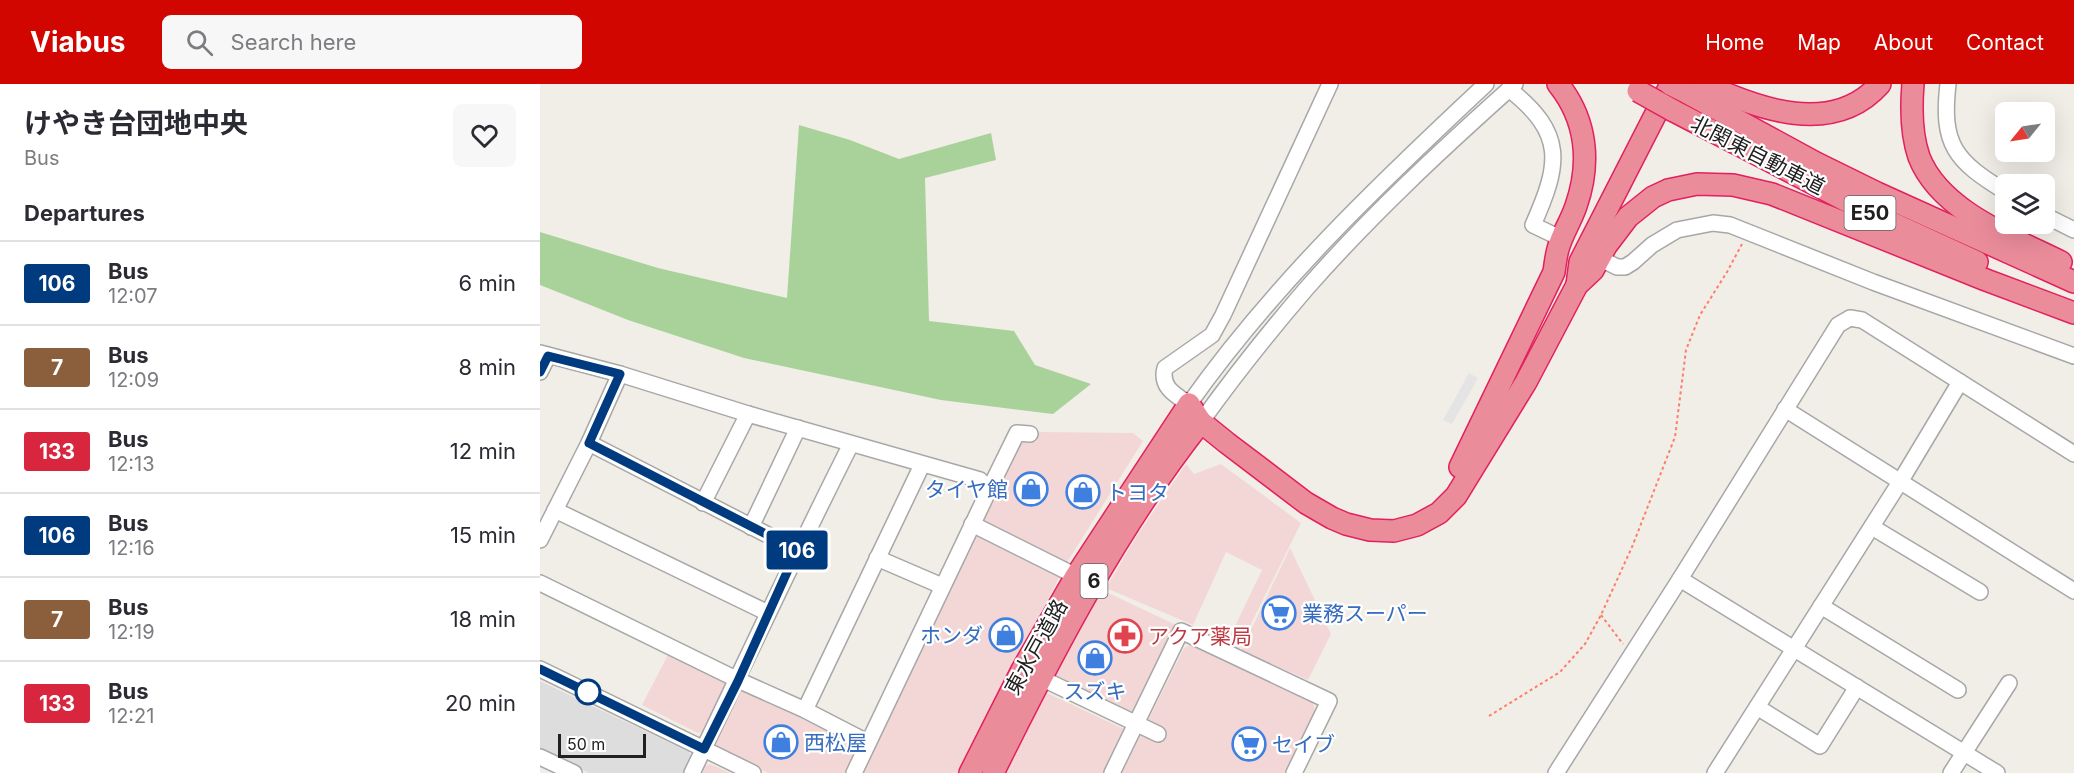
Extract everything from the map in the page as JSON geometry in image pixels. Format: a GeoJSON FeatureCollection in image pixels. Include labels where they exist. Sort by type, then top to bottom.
{"type":"FeatureCollection","features":[{"type":"Feature","properties":{"kind":"highway"},"geometry":{"type":"LineString","coordinates":[[1205,417],[1317,494],[1349,513],[1362,517],[1389,519],[1415,513],[1446,492],[1453,482],[1554,272],[1558,250],[1581,190],[1586,156],[1580,122],[1568,97],[1558,84]]}},
{"type":"Feature","properties":{"kind":"highway"},"geometry":{"type":"LineString","coordinates":[[1554,272],[1571,257],[1659,84]]}},
{"type":"Feature","properties":{"kind":"highway"},"geometry":{"type":"LineString","coordinates":[[1704,84],[1759,106],[1782,113],[1800,114],[1831,112],[1846,108],[1870,94],[1880,84]]}},
{"type":"Feature","properties":{"kind":"highway"},"geometry":{"type":"LineString","coordinates":[[1913,84],[1914,138],[1919,158],[1938,187],[1965,211],[2074,268]]}},
{"type":"Feature","properties":{"kind":"highway"},"geometry":{"type":"LineString","coordinates":[[1577,285],[1580,262],[1674,86]]}},
{"type":"Feature","properties":{"kind":"highway","name":"北関東自動車道"},"geometry":{"type":"LineString","coordinates":[[1674,86],[1816,163],[1877,193],[2074,282]]}},
{"type":"Feature","properties":{"kind":"highway","name":"北関東自動車道"},"geometry":{"type":"LineString","coordinates":[[1632,88],[1866,211],[1991,269],[2074,304]]}},
{"type":"Feature","properties":{"kind":"highway"},"geometry":{"type":"LineString","coordinates":[[1189,404],[1306,503],[1332,518],[1370,530],[1394,531],[1417,525],[1439,513],[1456,496],[1526,382],[1577,285],[1593,270],[1618,229],[1638,207],[1668,190],[1697,184],[1733,185],[1772,194],[2074,313]]}},
{"type":"Feature","properties":{"kind":"highway","name":"東水戸道路"},"geometry":{"type":"LineString","coordinates":[[970,773],[1022,670],[1076,576],[1189,404]]}},
{"type":"Feature","properties":{"kind":"highway","name":"東水戸道路"},"geometry":{"type":"LineString","coordinates":[[993,773],[1041,678],[1093,584],[1140,508],[1205,417]]}},
{"type":"Feature","properties":{"kind":"street"},"geometry":{"type":"LineString","coordinates":[[1330,84],[1212,335],[1166,368],[1164,374],[1169,390],[1189,404],[1212,371],[1293,274],[1387,176],[1486,84]]}},
{"type":"Feature","properties":{"kind":"street"},"geometry":{"type":"LineString","coordinates":[[1948,84],[1945,105],[1946,123],[1951,142],[1971,170],[1995,185]]}},
{"type":"Feature","properties":{"kind":"street"},"geometry":{"type":"LineString","coordinates":[[1205,417],[1229,383],[1307,289],[1447,144],[1512,87],[1536,113],[1548,134],[1553,153],[1553,172],[1546,197],[1533,225],[1556,236]]}},
{"type":"Feature","properties":{"kind":"street"},"geometry":{"type":"LineString","coordinates":[[2055,220],[2074,230]]}},
{"type":"Feature","properties":{"kind":"street"},"geometry":{"type":"LineString","coordinates":[[1609,263],[1617,267],[1625,267],[1657,242],[1677,230],[1722,224],[2074,356]]}},
{"type":"Feature","properties":{"kind":"street"},"geometry":{"type":"LineString","coordinates":[[1556,773],[1838,325],[1850,318],[1862,320],[2074,454]]}},
{"type":"Feature","properties":{"kind":"street"},"geometry":{"type":"LineString","coordinates":[[540,372],[544,355],[620,374],[748,414],[980,480],[986,486],[987,494]]}},
{"type":"Feature","properties":{"kind":"street"},"geometry":{"type":"LineString","coordinates":[[540,540],[589,443],[620,374]]}},
{"type":"Feature","properties":{"kind":"street"},"geometry":{"type":"LineString","coordinates":[[1715,773],[1872,527],[1960,382]]}},
{"type":"Feature","properties":{"kind":"street"},"geometry":{"type":"LineString","coordinates":[[1785,409],[2074,591]]}},
{"type":"Feature","properties":{"kind":"street"},"geometry":{"type":"LineString","coordinates":[[703,503],[748,414]]}},
{"type":"Feature","properties":{"kind":"street"},"geometry":{"type":"LineString","coordinates":[[751,527],[798,428]]}},
{"type":"Feature","properties":{"kind":"street"},"geometry":{"type":"LineString","coordinates":[[854,773],[1017,433],[1030,434]]}},
{"type":"Feature","properties":{"kind":"street"},"geometry":{"type":"LineString","coordinates":[[589,443],[797,550]]}},
{"type":"Feature","properties":{"kind":"street"},"geometry":{"type":"LineString","coordinates":[[692,773],[738,681],[797,550],[851,444]]}},
{"type":"Feature","properties":{"kind":"street"},"geometry":{"type":"LineString","coordinates":[[805,710],[922,465]]}},
{"type":"Feature","properties":{"kind":"street"},"geometry":{"type":"LineString","coordinates":[[555,510],[768,614]]}},
{"type":"Feature","properties":{"kind":"street"},"geometry":{"type":"LineString","coordinates":[[972,524],[1076,576]]}},
{"type":"Feature","properties":{"kind":"street"},"geometry":{"type":"LineString","coordinates":[[1872,527],[1980,592]]}},
{"type":"Feature","properties":{"kind":"street"},"geometry":{"type":"LineString","coordinates":[[877,558],[942,586]]}},
{"type":"Feature","properties":{"kind":"street"},"geometry":{"type":"LineString","coordinates":[[1680,579],[1996,773]]}},
{"type":"Feature","properties":{"kind":"street"},"geometry":{"type":"LineString","coordinates":[[540,583],[867,742]]}},
{"type":"Feature","properties":{"kind":"street"},"geometry":{"type":"LineString","coordinates":[[1821,606],[1958,690]]}},
{"type":"Feature","properties":{"kind":"street"},"geometry":{"type":"LineString","coordinates":[[1112,773],[1181,631],[1329,700],[1294,773]]}},
{"type":"Feature","properties":{"kind":"street"},"geometry":{"type":"LineString","coordinates":[[540,669],[753,773]]}},
{"type":"Feature","properties":{"kind":"street"},"geometry":{"type":"LineString","coordinates":[[1041,678],[1158,734]]}},
{"type":"Feature","properties":{"kind":"street"},"geometry":{"type":"LineString","coordinates":[[1951,773],[2009,684]]}},
{"type":"Feature","properties":{"kind":"street"},"geometry":{"type":"LineString","coordinates":[[1757,707],[1820,746],[1857,687]]}},
{"type":"Feature","properties":{"kind":"street"},"geometry":{"type":"LineString","coordinates":[[540,757],[574,773]]}},
{"type":"Feature","properties":{"kind":"path"},"geometry":{"type":"LineString","coordinates":[[1489,716],[1560,672],[1585,644],[1601,615],[1632,547],[1675,437],[1686,350],[1700,315],[1727,272],[1748,232]]}},
{"type":"Feature","properties":{"kind":"path"},"geometry":{"type":"LineString","coordinates":[[1601,615],[1612,632],[1631,652]]}},
{"type":"Feature","properties":{"kind":"shaded area"},"geometry":{"type":"Polygon","coordinates":[[[1469,373],[1478,378],[1452,424],[1443,420],[1469,373]]]}},
{"type":"Feature","properties":{"kind":"shaded area"},"geometry":{"type":"Polygon","coordinates":[[[1038,432],[1133,433],[1143,441],[1066,564],[980,523],[1020,441],[1036,442],[1038,432]]]}},
{"type":"Feature","properties":{"kind":"shaded area"},"geometry":{"type":"Polygon","coordinates":[[[1186,464],[1194,474],[1221,464],[1301,523],[1239,648],[1227,643],[1262,570],[1226,552],[1193,625],[1106,588],[1136,537],[1186,464]]]}},
{"type":"Feature","properties":{"kind":"shaded area"},"geometry":{"type":"Polygon","coordinates":[[[978,530],[1062,572],[957,773],[859,773],[978,530]]]}},
{"type":"Feature","properties":{"kind":"shaded area"},"geometry":{"type":"Polygon","coordinates":[[[1290,548],[1331,634],[1308,680],[1241,651],[1290,548]]]}},
{"type":"Feature","properties":{"kind":"shaded area"},"geometry":{"type":"Polygon","coordinates":[[[1102,590],[1176,625],[1134,713],[1055,676],[1102,590]]]}},
{"type":"Feature","properties":{"kind":"shaded area"},"geometry":{"type":"Polygon","coordinates":[[[1192,644],[1313,703],[1315,711],[1284,773],[1122,773],[1184,648],[1192,644]]]}},
{"type":"Feature","properties":{"kind":"shaded area"},"geometry":{"type":"Polygon","coordinates":[[[670,651],[726,680],[728,687],[708,730],[698,733],[642,705],[670,651]]]}},
{"type":"Feature","properties":{"kind":"shaded area"},"geometry":{"type":"Polygon","coordinates":[[[540,681],[689,752],[693,762],[687,773],[589,773],[540,749],[540,681]]]}},
{"type":"Feature","properties":{"kind":"shaded area"},"geometry":{"type":"Polygon","coordinates":[[[739,689],[859,746],[846,773],[768,773],[712,746],[739,689]]]}},
{"type":"Feature","properties":{"kind":"shaded area"},"geometry":{"type":"Polygon","coordinates":[[[1047,693],[1126,730],[1104,773],[1005,773],[1047,693]]]}},
{"type":"Feature","properties":{"kind":"shaded area"},"geometry":{"type":"Polygon","coordinates":[[[710,764],[730,773],[699,773],[701,768],[710,764]]]}},
{"type":"Feature","properties":{"kind":"green space"},"geometry":{"type":"Polygon","coordinates":[[[799,125],[850,140],[899,159],[991,133],[996,160],[925,178],[929,321],[1014,331],[1035,365],[1091,384],[1053,414],[941,400],[744,358],[628,320],[540,285],[540,232],[658,268],[787,298],[799,125]]]}},
{"type":"Feature","properties":{"kind":"bus line","name":"106"},"geometry":{"type":"LineString","coordinates":[[540,372],[548,356],[620,374],[589,443],[797,550],[738,681],[704,749],[540,669]]}},
{"type":"Feature","properties":{"kind":"place","name":"タイヤ館"},"geometry":{"type":"Point","coordinates":[1031,489]}},
{"type":"Feature","properties":{"kind":"place","name":"トヨタ"},"geometry":{"type":"Point","coordinates":[1083,492]}},
{"type":"Feature","properties":{"kind":"place","name":"業務スーパー"},"geometry":{"type":"Point","coordinates":[1279,613]}},
{"type":"Feature","properties":{"kind":"place","name":"ホンダ"},"geometry":{"type":"Point","coordinates":[1006,635]}},
{"type":"Feature","properties":{"kind":"place","name":"アクア薬局"},"geometry":{"type":"Point","coordinates":[1125,636]}},
{"type":"Feature","properties":{"kind":"place","name":"スズキ"},"geometry":{"type":"Point","coordinates":[1095,658]}},
{"type":"Feature","properties":{"kind":"place","name":"西松屋"},"geometry":{"type":"Point","coordinates":[781,742]}},
{"type":"Feature","properties":{"kind":"place","name":"セイブ"},"geometry":{"type":"Point","coordinates":[1249,744]}}]}
